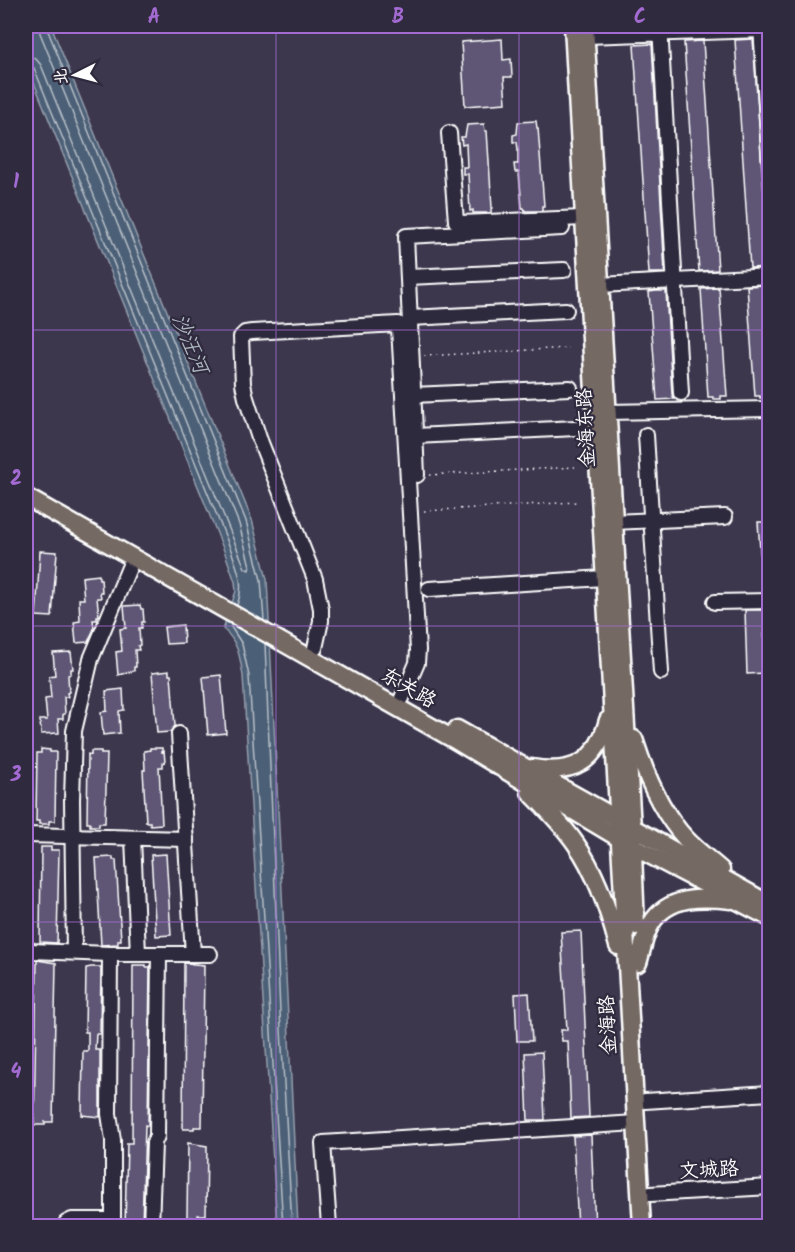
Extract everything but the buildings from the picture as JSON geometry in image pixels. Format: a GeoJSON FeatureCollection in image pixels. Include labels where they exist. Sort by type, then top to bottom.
{"type":"FeatureCollection","features":[{"type":"Feature","properties":{"kind":"main road","name":"金海东路"},"geometry":{"type":"LineString","coordinates":[[581,29],[584,218],[604,578],[619,710]]}},
{"type":"Feature","properties":{"kind":"main road","name":"金海东路"},"geometry":{"type":"LineString","coordinates":[[581,29],[600,285],[626,833]]}},
{"type":"Feature","properties":{"kind":"main road","name":"东关路"},"geometry":{"type":"LineString","coordinates":[[26,484],[402,698],[626,833],[743,897],[770,918]]}},
{"type":"Feature","properties":{"kind":"main road","name":"东关路"},"geometry":{"type":"LineString","coordinates":[[26,497],[520,771]]}},
{"type":"Feature","properties":{"kind":"main road"},"geometry":{"type":"LineString","coordinates":[[520,771],[568,769],[591,756],[603,740],[619,710]]}},
{"type":"Feature","properties":{"kind":"main road"},"geometry":{"type":"LineString","coordinates":[[619,710],[660,804],[686,838],[743,897]]}},
{"type":"Feature","properties":{"kind":"main road"},"geometry":{"type":"LineString","coordinates":[[520,771],[577,844],[596,880],[612,920],[628,988]]}},
{"type":"Feature","properties":{"kind":"main road","name":"金海路"},"geometry":{"type":"LineString","coordinates":[[626,833],[638,963],[652,1227]]}},
{"type":"Feature","properties":{"kind":"main road","name":"金海路"},"geometry":{"type":"LineString","coordinates":[[626,833],[628,988],[642,1227]]}},
{"type":"Feature","properties":{"kind":"main road","name":"东关路"},"geometry":{"type":"LineString","coordinates":[[743,897],[770,905]]}},
{"type":"Feature","properties":{"kind":"main road"},"geometry":{"type":"LineString","coordinates":[[638,963],[651,923],[668,907],[689,898],[743,897]]}},
{"type":"Feature","properties":{"kind":"street"},"geometry":{"type":"LineString","coordinates":[[581,29],[761,28],[770,167]]}},
{"type":"Feature","properties":{"kind":"street"},"geometry":{"type":"LineString","coordinates":[[660,29],[681,393]]}},
{"type":"Feature","properties":{"kind":"street"},"geometry":{"type":"LineString","coordinates":[[449,133],[456,221],[461,223],[584,218]]}},
{"type":"Feature","properties":{"kind":"street"},"geometry":{"type":"LineString","coordinates":[[417,476],[406,237],[562,228]]}},
{"type":"Feature","properties":{"kind":"street"},"geometry":{"type":"LineString","coordinates":[[408,277],[564,270]]}},
{"type":"Feature","properties":{"kind":"street"},"geometry":{"type":"LineString","coordinates":[[600,285],[770,276]]}},
{"type":"Feature","properties":{"kind":"street"},"geometry":{"type":"LineString","coordinates":[[410,318],[566,310]]}},
{"type":"Feature","properties":{"kind":"street"},"geometry":{"type":"LineString","coordinates":[[315,648],[321,621],[315,579],[259,438],[246,398],[243,384],[242,337],[252,332],[398,324],[418,650],[417,663],[402,698]]}},
{"type":"Feature","properties":{"kind":"street"},"geometry":{"type":"LineString","coordinates":[[413,395],[570,388]]}},
{"type":"Feature","properties":{"kind":"street"},"geometry":{"type":"LineString","coordinates":[[607,412],[770,409]]}},
{"type":"Feature","properties":{"kind":"street"},"geometry":{"type":"LineString","coordinates":[[415,436],[596,428]]}},
{"type":"Feature","properties":{"kind":"street"},"geometry":{"type":"LineString","coordinates":[[646,435],[661,672]]}},
{"type":"Feature","properties":{"kind":"street"},"geometry":{"type":"LineString","coordinates":[[613,522],[725,517]]}},
{"type":"Feature","properties":{"kind":"street"},"geometry":{"type":"LineString","coordinates":[[74,952],[73,751],[78,709],[91,659],[133,558]]}},
{"type":"Feature","properties":{"kind":"street"},"geometry":{"type":"LineString","coordinates":[[429,589],[604,578]]}},
{"type":"Feature","properties":{"kind":"street"},"geometry":{"type":"LineString","coordinates":[[715,602],[770,601]]}},
{"type":"Feature","properties":{"kind":"street"},"geometry":{"type":"LineString","coordinates":[[179,734],[193,954]]}},
{"type":"Feature","properties":{"kind":"street"},"geometry":{"type":"LineString","coordinates":[[26,835],[186,839]]}},
{"type":"Feature","properties":{"kind":"street"},"geometry":{"type":"LineString","coordinates":[[134,838],[138,954]]}},
{"type":"Feature","properties":{"kind":"street"},"geometry":{"type":"LineString","coordinates":[[27,951],[210,954]]}},
{"type":"Feature","properties":{"kind":"street"},"geometry":{"type":"LineString","coordinates":[[65,1227],[66,1223],[72,1220],[113,1223],[113,1140],[109,1113],[110,954]]}},
{"type":"Feature","properties":{"kind":"street"},"geometry":{"type":"LineString","coordinates":[[152,1227],[154,1143],[157,1136],[159,954]]}},
{"type":"Feature","properties":{"kind":"street"},"geometry":{"type":"LineString","coordinates":[[645,1101],[770,1093]]}},
{"type":"Feature","properties":{"kind":"street"},"geometry":{"type":"LineString","coordinates":[[329,1227],[323,1143],[636,1123]]}},
{"type":"Feature","properties":{"kind":"street","name":"文城路"},"geometry":{"type":"LineString","coordinates":[[650,1194],[770,1187]]}},
{"type":"Feature","properties":{"kind":"path"},"geometry":{"type":"LineString","coordinates":[[411,357],[568,348]]}},
{"type":"Feature","properties":{"kind":"path"},"geometry":{"type":"LineString","coordinates":[[417,476],[575,467]]}},
{"type":"Feature","properties":{"kind":"path"},"geometry":{"type":"LineString","coordinates":[[424,511],[576,502]]}},
{"type":"Feature","properties":{"kind":"water"},"geometry":{"type":"Polygon","coordinates":[[[26,26],[51,26],[252,520],[267,579],[298,1226],[277,1226],[243,676],[235,644],[223,629],[236,591],[235,582],[26,63],[26,26]]]}},
{"type":"Feature","properties":{"kind":"water label","name":"沙汪河"},"geometry":{"type":"Point","coordinates":[189,344]}}]}
